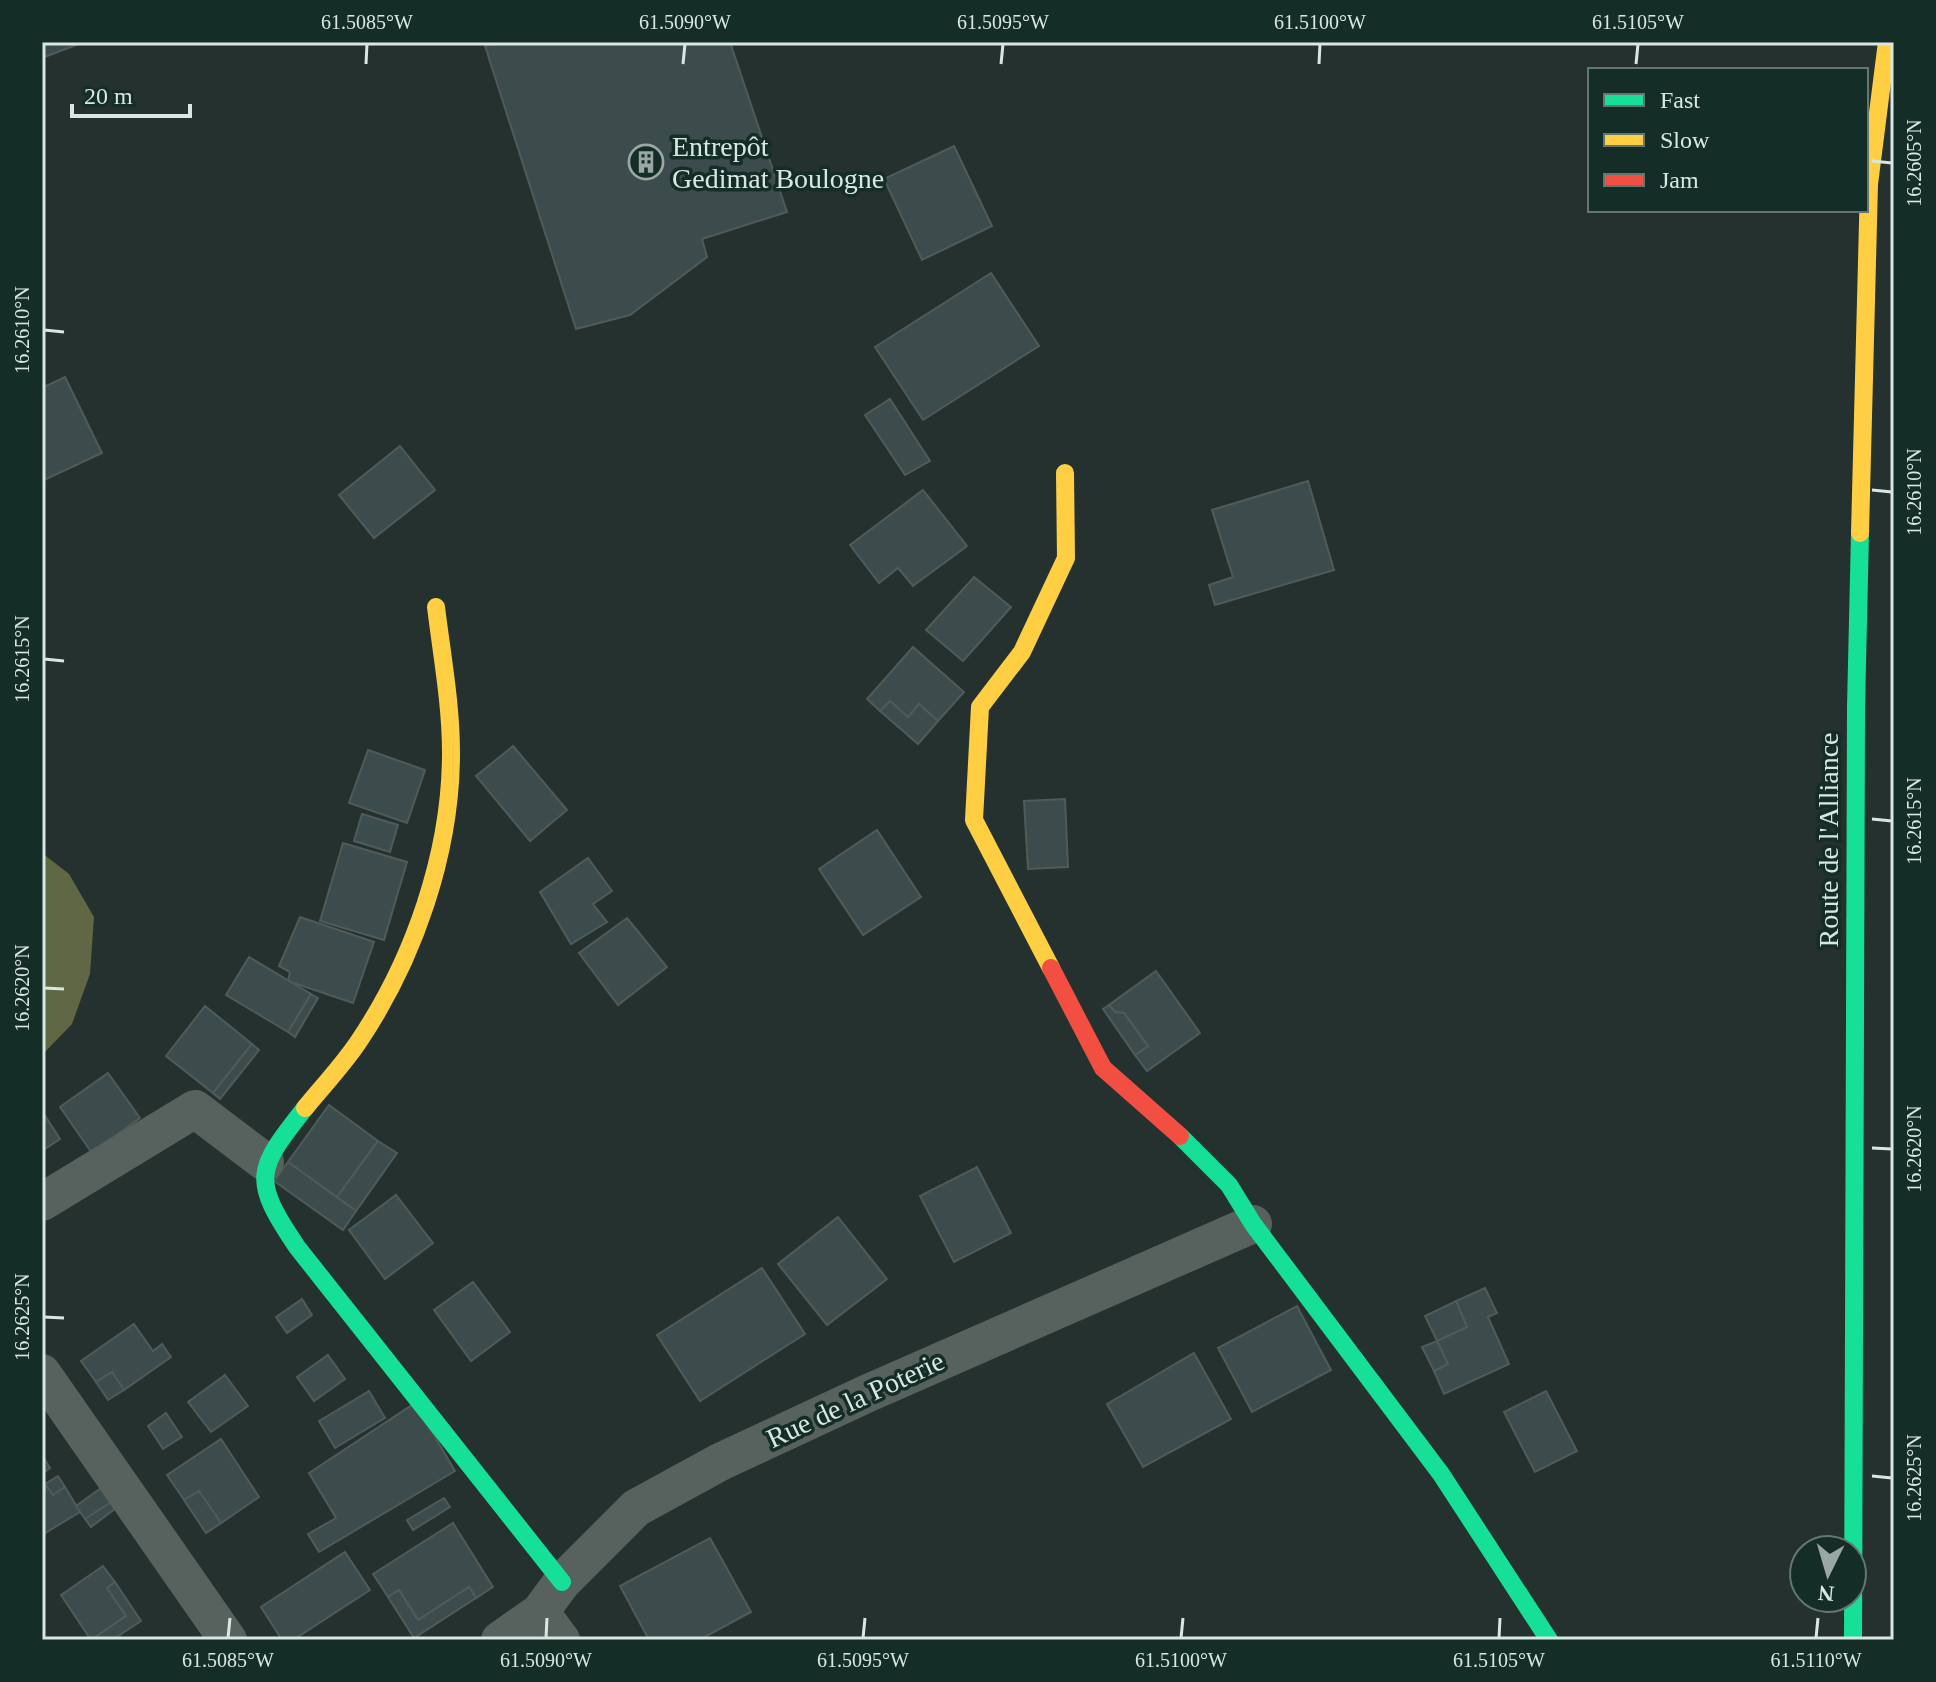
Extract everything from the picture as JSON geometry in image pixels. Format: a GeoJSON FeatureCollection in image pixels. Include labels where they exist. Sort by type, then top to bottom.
{"type":"FeatureCollection","features":[{"type":"Feature","properties":{"kind":"main road","name":"Route de l'Alliance"},"geometry":{"type":"LineString","coordinates":[[1853,1640],[1856,707],[1869,184],[1887,42]]}},
{"type":"Feature","properties":{"kind":"main road"},"geometry":{"type":"LineString","coordinates":[[1065,473],[1066,558],[1022,652],[980,707],[974,820],[1103,1068],[1229,1185],[1253,1224],[1441,1474],[1549,1640]]}},
{"type":"Feature","properties":{"kind":"main road"},"geometry":{"type":"LineString","coordinates":[[436,607],[451,758],[445,827],[433,880],[403,958],[359,1041],[265,1162],[266,1197],[297,1247],[562,1582]]}},
{"type":"Feature","properties":{"kind":"street"},"geometry":{"type":"LineString","coordinates":[[42,1202],[195,1109],[265,1162]]}},
{"type":"Feature","properties":{"kind":"street","name":"Rue de la Poterie"},"geometry":{"type":"LineString","coordinates":[[500,1640],[550,1626],[562,1582],[636,1508],[720,1462],[989,1337],[1253,1224]]}},
{"type":"Feature","properties":{"kind":"street"},"geometry":{"type":"LineString","coordinates":[[42,1373],[228,1640]]}},
{"type":"Feature","properties":{"kind":"green space"},"geometry":{"type":"Polygon","coordinates":[[[42,853],[69,874],[94,917],[90,974],[72,1024],[42,1055],[42,853]]]}},
{"type":"Feature","properties":{"kind":"building"},"geometry":{"type":"Polygon","coordinates":[[[42,42],[84,42],[42,58],[42,42]]]}},
{"type":"Feature","properties":{"kind":"building","name":"Entrepôt Gedimat Boulogne"},"geometry":{"type":"Polygon","coordinates":[[[499,42],[730,42],[787,212],[702,239],[707,257],[630,315],[576,329],[485,46],[499,42]]]}},
{"type":"Feature","properties":{"kind":"building"},"geometry":{"type":"Polygon","coordinates":[[[954,146],[992,226],[922,260],[884,179],[954,146]]]}},
{"type":"Feature","properties":{"kind":"building"},"geometry":{"type":"Polygon","coordinates":[[[991,273],[1039,346],[923,420],[875,347],[991,273]]]}},
{"type":"Feature","properties":{"kind":"building"},"geometry":{"type":"Polygon","coordinates":[[[65,377],[102,453],[42,481],[42,388],[65,377]]]}},
{"type":"Feature","properties":{"kind":"building"},"geometry":{"type":"Polygon","coordinates":[[[890,399],[930,461],[905,475],[865,415],[890,399]]]}},
{"type":"Feature","properties":{"kind":"building"},"geometry":{"type":"Polygon","coordinates":[[[400,446],[435,490],[374,538],[339,495],[400,446]]]}},
{"type":"Feature","properties":{"kind":"building"},"geometry":{"type":"Polygon","coordinates":[[[1308,481],[1334,570],[1215,605],[1209,585],[1233,577],[1212,510],[1308,481]]]}},
{"type":"Feature","properties":{"kind":"building"},"geometry":{"type":"Polygon","coordinates":[[[923,490],[967,546],[913,586],[898,568],[879,583],[850,545],[923,490]]]}},
{"type":"Feature","properties":{"kind":"building"},"geometry":{"type":"Polygon","coordinates":[[[974,577],[1011,607],[963,661],[926,630],[974,577]]]}},
{"type":"Feature","properties":{"kind":"building"},"geometry":{"type":"Polygon","coordinates":[[[913,647],[964,692],[938,721],[919,704],[908,717],[890,701],[880,711],[867,699],[913,647]]]}},
{"type":"Feature","properties":{"kind":"building"},"geometry":{"type":"Polygon","coordinates":[[[890,701],[908,717],[919,704],[938,721],[918,744],[880,711],[890,701]]]}},
{"type":"Feature","properties":{"kind":"building"},"geometry":{"type":"Polygon","coordinates":[[[513,746],[567,810],[530,841],[476,776],[513,746]]]}},
{"type":"Feature","properties":{"kind":"building"},"geometry":{"type":"Polygon","coordinates":[[[368,750],[425,770],[407,823],[349,803],[368,750]]]}},
{"type":"Feature","properties":{"kind":"building"},"geometry":{"type":"Polygon","coordinates":[[[1065,799],[1068,867],[1028,869],[1024,801],[1065,799]]]}},
{"type":"Feature","properties":{"kind":"building"},"geometry":{"type":"Polygon","coordinates":[[[362,814],[398,825],[390,852],[354,841],[362,814]]]}},
{"type":"Feature","properties":{"kind":"building"},"geometry":{"type":"Polygon","coordinates":[[[877,830],[921,897],[863,935],[819,869],[877,830]]]}},
{"type":"Feature","properties":{"kind":"building"},"geometry":{"type":"Polygon","coordinates":[[[343,843],[407,862],[384,940],[320,921],[343,843]]]}},
{"type":"Feature","properties":{"kind":"building"},"geometry":{"type":"Polygon","coordinates":[[[588,858],[612,891],[593,904],[607,922],[571,944],[540,892],[588,858]]]}},
{"type":"Feature","properties":{"kind":"building"},"geometry":{"type":"Polygon","coordinates":[[[300,917],[374,942],[353,1003],[288,981],[290,972],[279,966],[300,917]]]}},
{"type":"Feature","properties":{"kind":"building"},"geometry":{"type":"Polygon","coordinates":[[[627,918],[667,967],[618,1005],[579,953],[627,918]]]}},
{"type":"Feature","properties":{"kind":"building"},"geometry":{"type":"Polygon","coordinates":[[[249,957],[311,994],[288,1032],[226,995],[249,957]]]}},
{"type":"Feature","properties":{"kind":"building"},"geometry":{"type":"Polygon","coordinates":[[[1156,971],[1200,1033],[1147,1071],[1135,1055],[1148,1046],[1124,1013],[1115,1012],[1109,1005],[1156,971]]]}},
{"type":"Feature","properties":{"kind":"building"},"geometry":{"type":"Polygon","coordinates":[[[311,994],[318,998],[295,1037],[288,1032],[311,994]]]}},
{"type":"Feature","properties":{"kind":"building"},"geometry":{"type":"Polygon","coordinates":[[[1109,1005],[1115,1012],[1124,1013],[1148,1046],[1135,1055],[1103,1009],[1109,1005]]]}},
{"type":"Feature","properties":{"kind":"building"},"geometry":{"type":"Polygon","coordinates":[[[205,1006],[252,1044],[213,1093],[166,1056],[205,1006]]]}},
{"type":"Feature","properties":{"kind":"building"},"geometry":{"type":"Polygon","coordinates":[[[252,1044],[259,1050],[220,1099],[213,1093],[252,1044]]]}},
{"type":"Feature","properties":{"kind":"building"},"geometry":{"type":"Polygon","coordinates":[[[108,1073],[140,1118],[107,1142],[96,1159],[60,1107],[108,1073]]]}},
{"type":"Feature","properties":{"kind":"building"},"geometry":{"type":"Polygon","coordinates":[[[329,1105],[378,1141],[337,1197],[288,1162],[329,1105]]]}},
{"type":"Feature","properties":{"kind":"building"},"geometry":{"type":"Polygon","coordinates":[[[42,1111],[60,1139],[42,1151],[42,1111]]]}},
{"type":"Feature","properties":{"kind":"building"},"geometry":{"type":"Polygon","coordinates":[[[378,1141],[397,1153],[356,1211],[337,1197],[378,1141]]]}},
{"type":"Feature","properties":{"kind":"building"},"geometry":{"type":"Polygon","coordinates":[[[288,1162],[356,1211],[343,1230],[274,1181],[288,1162]]]}},
{"type":"Feature","properties":{"kind":"building"},"geometry":{"type":"Polygon","coordinates":[[[977,1167],[1011,1233],[954,1262],[920,1196],[977,1167]]]}},
{"type":"Feature","properties":{"kind":"building"},"geometry":{"type":"Polygon","coordinates":[[[396,1195],[433,1243],[385,1279],[349,1230],[396,1195]]]}},
{"type":"Feature","properties":{"kind":"building"},"geometry":{"type":"Polygon","coordinates":[[[838,1217],[887,1279],[827,1325],[778,1264],[838,1217]]]}},
{"type":"Feature","properties":{"kind":"building"},"geometry":{"type":"Polygon","coordinates":[[[762,1268],[805,1334],[700,1401],[657,1335],[762,1268]]]}},
{"type":"Feature","properties":{"kind":"building"},"geometry":{"type":"Polygon","coordinates":[[[473,1282],[510,1332],[471,1361],[434,1310],[473,1282]]]}},
{"type":"Feature","properties":{"kind":"building"},"geometry":{"type":"Polygon","coordinates":[[[1485,1288],[1497,1313],[1488,1317],[1509,1364],[1444,1394],[1434,1371],[1448,1364],[1437,1341],[1467,1327],[1456,1301],[1485,1288]]]}},
{"type":"Feature","properties":{"kind":"building"},"geometry":{"type":"Polygon","coordinates":[[[302,1299],[312,1315],[287,1333],[276,1317],[302,1299]]]}},
{"type":"Feature","properties":{"kind":"building"},"geometry":{"type":"Polygon","coordinates":[[[1456,1301],[1467,1327],[1437,1341],[1425,1316],[1456,1301]]]}},
{"type":"Feature","properties":{"kind":"building"},"geometry":{"type":"Polygon","coordinates":[[[1297,1306],[1331,1370],[1252,1412],[1218,1348],[1297,1306]]]}},
{"type":"Feature","properties":{"kind":"building"},"geometry":{"type":"Polygon","coordinates":[[[134,1324],[153,1351],[162,1344],[171,1357],[124,1390],[112,1372],[96,1382],[81,1361],[134,1324]]]}},
{"type":"Feature","properties":{"kind":"building"},"geometry":{"type":"Polygon","coordinates":[[[1437,1341],[1448,1364],[1434,1371],[1422,1347],[1437,1341]]]}},
{"type":"Feature","properties":{"kind":"building"},"geometry":{"type":"Polygon","coordinates":[[[1194,1353],[1231,1419],[1143,1467],[1107,1404],[1194,1353]]]}},
{"type":"Feature","properties":{"kind":"building"},"geometry":{"type":"Polygon","coordinates":[[[328,1355],[345,1379],[314,1401],[297,1377],[328,1355]]]}},
{"type":"Feature","properties":{"kind":"building"},"geometry":{"type":"Polygon","coordinates":[[[112,1372],[124,1390],[108,1400],[96,1382],[112,1372]]]}},
{"type":"Feature","properties":{"kind":"building"},"geometry":{"type":"Polygon","coordinates":[[[225,1375],[248,1406],[211,1432],[188,1402],[225,1375]]]}},
{"type":"Feature","properties":{"kind":"building"},"geometry":{"type":"Polygon","coordinates":[[[369,1391],[385,1418],[335,1448],[319,1421],[369,1391]]]}},
{"type":"Feature","properties":{"kind":"building"},"geometry":{"type":"Polygon","coordinates":[[[1546,1391],[1577,1451],[1535,1472],[1504,1412],[1546,1391]]]}},
{"type":"Feature","properties":{"kind":"building"},"geometry":{"type":"Polygon","coordinates":[[[415,1403],[455,1471],[319,1552],[308,1534],[336,1518],[309,1473],[415,1403]]]}},
{"type":"Feature","properties":{"kind":"building"},"geometry":{"type":"Polygon","coordinates":[[[166,1413],[182,1437],[163,1449],[148,1426],[166,1413]]]}},
{"type":"Feature","properties":{"kind":"building"},"geometry":{"type":"Polygon","coordinates":[[[221,1439],[259,1497],[221,1523],[199,1491],[184,1500],[167,1475],[221,1439]]]}},
{"type":"Feature","properties":{"kind":"building"},"geometry":{"type":"Polygon","coordinates":[[[42,1455],[50,1468],[42,1474],[42,1455]]]}},
{"type":"Feature","properties":{"kind":"building"},"geometry":{"type":"Polygon","coordinates":[[[58,1476],[65,1487],[53,1495],[45,1484],[58,1476]]]}},
{"type":"Feature","properties":{"kind":"building"},"geometry":{"type":"Polygon","coordinates":[[[45,1484],[53,1495],[65,1487],[80,1512],[42,1535],[45,1484]]]}},
{"type":"Feature","properties":{"kind":"building"},"geometry":{"type":"Polygon","coordinates":[[[105,1485],[116,1499],[85,1519],[76,1506],[105,1485]]]}},
{"type":"Feature","properties":{"kind":"building"},"geometry":{"type":"Polygon","coordinates":[[[199,1491],[221,1523],[206,1533],[184,1500],[199,1491]]]}},
{"type":"Feature","properties":{"kind":"building"},"geometry":{"type":"Polygon","coordinates":[[[444,1498],[450,1507],[413,1530],[407,1520],[444,1498]]]}},
{"type":"Feature","properties":{"kind":"building"},"geometry":{"type":"Polygon","coordinates":[[[116,1499],[120,1505],[91,1527],[85,1519],[116,1499]]]}},
{"type":"Feature","properties":{"kind":"building"},"geometry":{"type":"Polygon","coordinates":[[[453,1523],[493,1587],[476,1598],[469,1587],[418,1620],[399,1590],[388,1597],[373,1574],[453,1523]]]}},
{"type":"Feature","properties":{"kind":"building"},"geometry":{"type":"Polygon","coordinates":[[[710,1538],[751,1612],[699,1640],[649,1640],[620,1586],[710,1538]]]}},
{"type":"Feature","properties":{"kind":"building"},"geometry":{"type":"Polygon","coordinates":[[[345,1552],[370,1590],[293,1640],[282,1640],[261,1607],[345,1552]]]}},
{"type":"Feature","properties":{"kind":"building"},"geometry":{"type":"Polygon","coordinates":[[[103,1566],[115,1582],[107,1588],[126,1616],[91,1640],[61,1595],[103,1566]]]}},
{"type":"Feature","properties":{"kind":"building"},"geometry":{"type":"Polygon","coordinates":[[[115,1582],[141,1621],[112,1640],[91,1640],[126,1616],[107,1588],[115,1582]]]}},
{"type":"Feature","properties":{"kind":"building"},"geometry":{"type":"Polygon","coordinates":[[[469,1587],[476,1598],[414,1638],[388,1597],[399,1590],[418,1620],[469,1587]]]}},
{"type":"Feature","properties":{"kind":"traffic: fast"},"geometry":{"type":"LineString","coordinates":[[1853,1640],[1856,707],[1860,533]]}},
{"type":"Feature","properties":{"kind":"traffic: fast"},"geometry":{"type":"LineString","coordinates":[[305,1108],[277,1146],[265,1175],[266,1189],[282,1224],[562,1582]]}},
{"type":"Feature","properties":{"kind":"traffic: fast"},"geometry":{"type":"LineString","coordinates":[[1180,1136],[1229,1185],[1253,1224],[1441,1474],[1549,1640]]}},
{"type":"Feature","properties":{"kind":"traffic: slow"},"geometry":{"type":"LineString","coordinates":[[1860,533],[1869,184],[1887,42]]}},
{"type":"Feature","properties":{"kind":"traffic: slow"},"geometry":{"type":"LineString","coordinates":[[1051,968],[974,820],[980,707],[1022,652],[1066,558],[1065,473]]}},
{"type":"Feature","properties":{"kind":"traffic: slow"},"geometry":{"type":"LineString","coordinates":[[305,1108],[353,1050],[379,1009],[412,940],[436,866],[444,829],[451,753],[448,698],[436,607]]}},
{"type":"Feature","properties":{"kind":"traffic: jam"},"geometry":{"type":"LineString","coordinates":[[1051,968],[1103,1068],[1180,1136]]}},
{"type":"Feature","properties":{"kind":"place","name":"Entrepôt Gedimat Boulogne"},"geometry":{"type":"Point","coordinates":[646,162]}}]}
